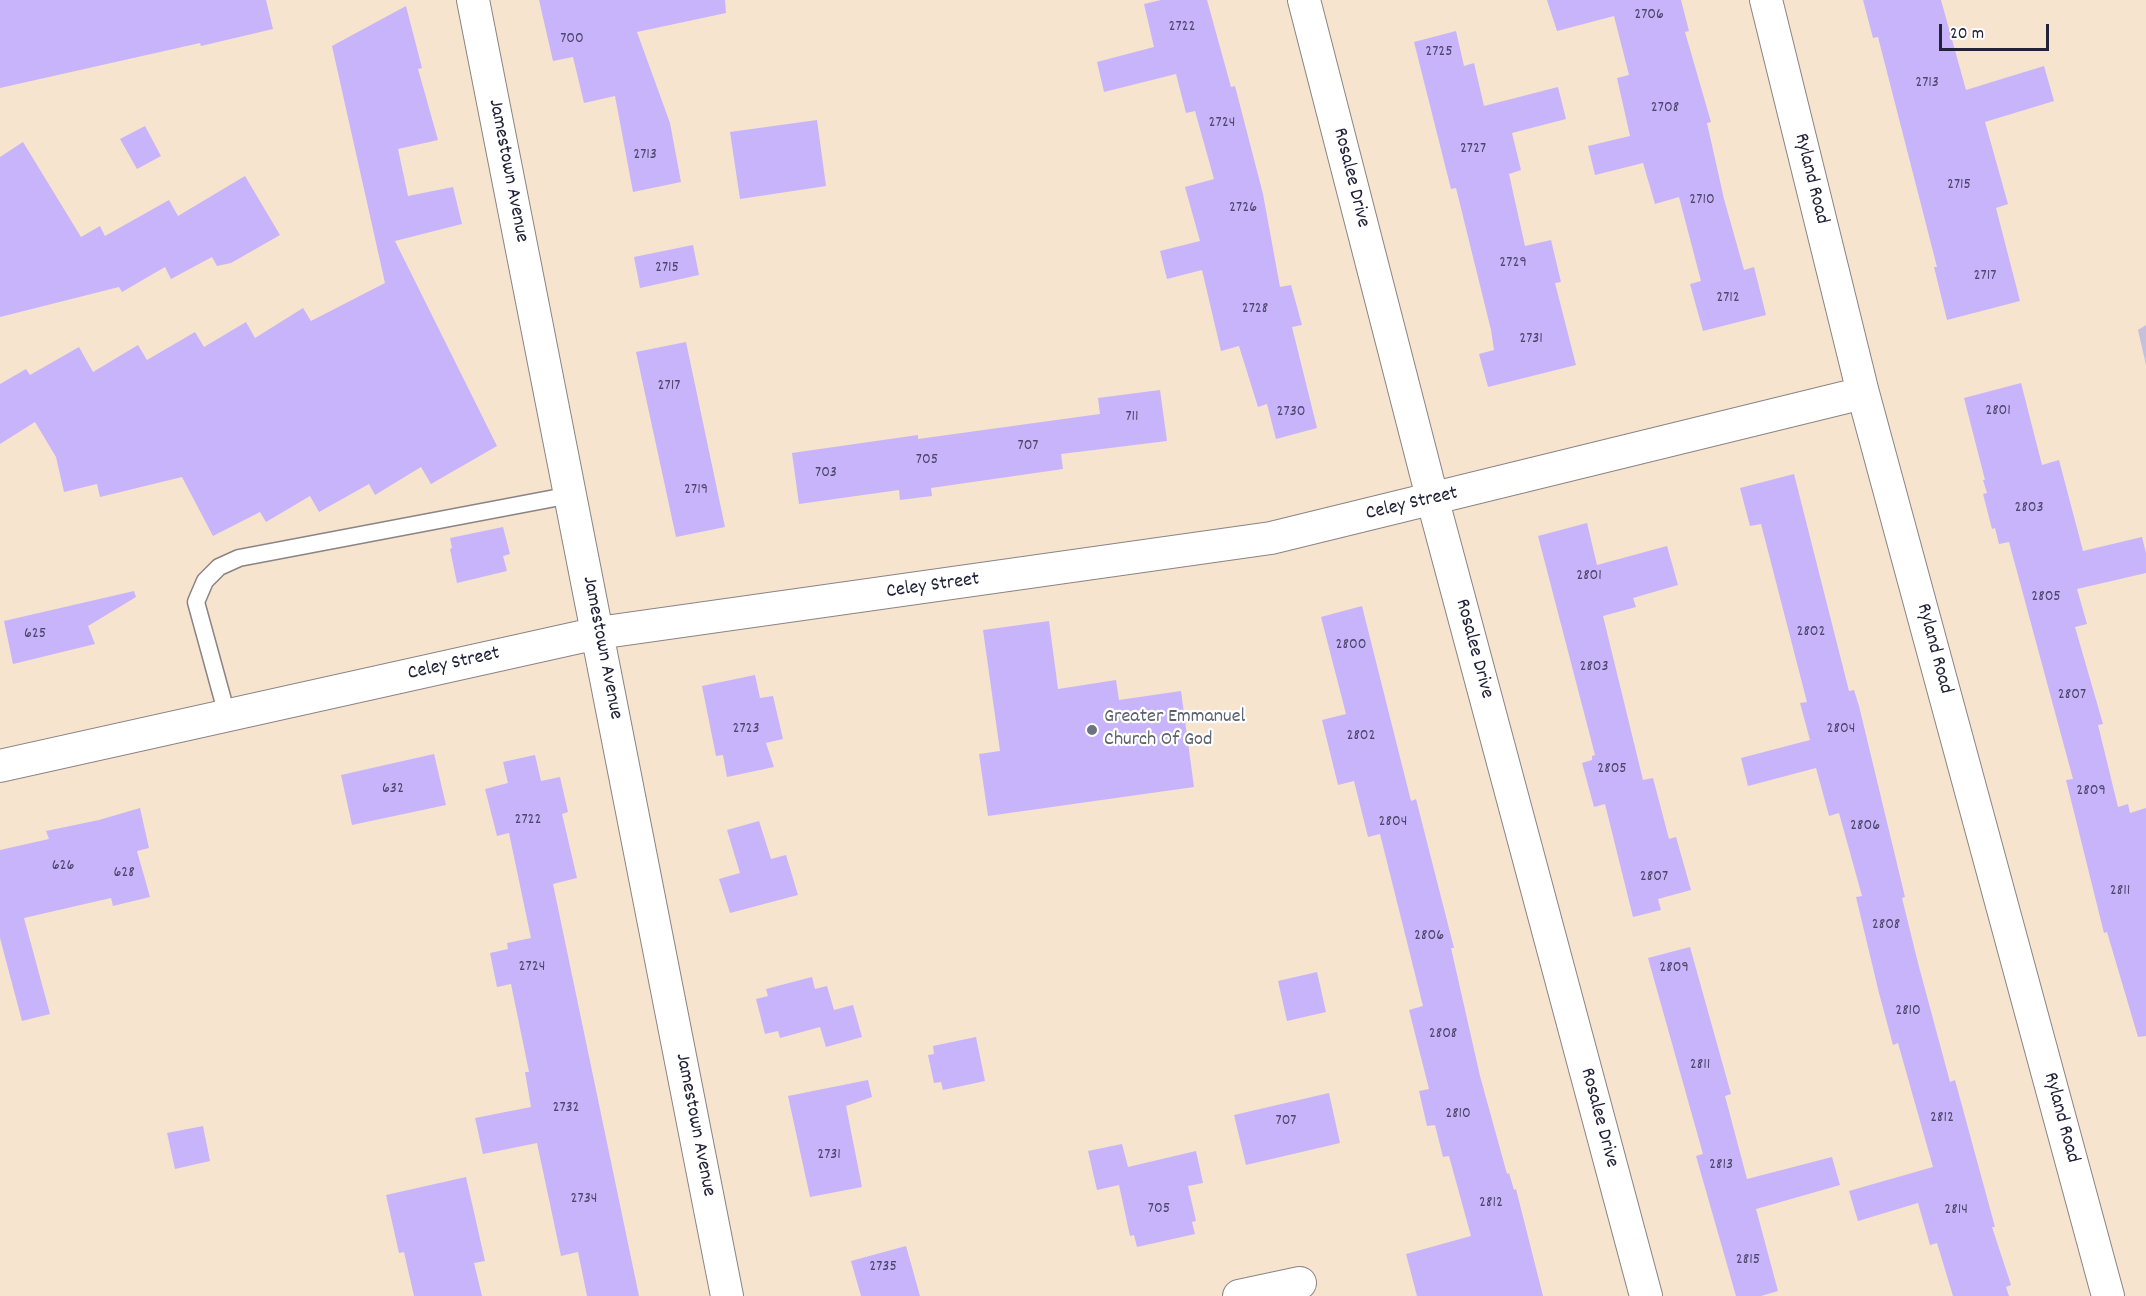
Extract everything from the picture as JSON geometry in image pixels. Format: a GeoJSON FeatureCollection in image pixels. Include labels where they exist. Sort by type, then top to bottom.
{"type":"FeatureCollection","features":[{"type":"Feature","properties":{"kind":"street","name":"Jamestown Avenue"},"geometry":{"type":"LineString","coordinates":[[473,0],[727,1296]]}},
{"type":"Feature","properties":{"kind":"street","name":"Rosalee Drive"},"geometry":{"type":"LineString","coordinates":[[1304,0],[1433,501],[1646,1296]]}},
{"type":"Feature","properties":{"kind":"street","name":"Ryland Road"},"geometry":{"type":"LineString","coordinates":[[1766,0],[1863,393],[2108,1296]]}},
{"type":"Feature","properties":{"kind":"street","name":"Celey Street"},"geometry":{"type":"LineString","coordinates":[[0,766],[597,633],[1272,538],[1433,501],[1863,393]]}},
{"type":"Feature","properties":{"kind":"street"},"geometry":{"type":"LineString","coordinates":[[1239,1296],[1300,1283]]}},
{"type":"Feature","properties":{"kind":"lane"},"geometry":{"type":"LineString","coordinates":[[227,715],[196,602],[206,581],[219,567],[239,558],[571,495]]}},
{"type":"Feature","properties":{"kind":"shaded area"},"geometry":{"type":"Polygon","coordinates":[[[2146,325],[2146,365],[2138,330],[2146,325]]]}},
{"type":"Feature","properties":{"kind":"building"},"geometry":{"type":"Polygon","coordinates":[[[0,0],[266,0],[273,29],[0,88],[0,0]]]}},
{"type":"Feature","properties":{"kind":"building"},"geometry":{"type":"Polygon","coordinates":[[[539,0],[725,0],[726,13],[637,32],[670,123],[681,182],[633,192],[615,96],[584,103],[573,57],[553,61],[539,0]]]}},
{"type":"Feature","properties":{"kind":"building"},"geometry":{"type":"Polygon","coordinates":[[[1161,0],[1207,0],[1231,87],[1235,86],[1263,194],[1280,287],[1291,285],[1302,325],[1292,327],[1317,428],[1276,439],[1267,404],[1258,407],[1239,346],[1221,351],[1202,270],[1167,279],[1160,251],[1200,241],[1185,187],[1214,179],[1195,111],[1186,113],[1176,74],[1104,92],[1097,62],[1154,47],[1144,4],[1161,0]]]}},
{"type":"Feature","properties":{"kind":"building"},"geometry":{"type":"Polygon","coordinates":[[[1547,0],[1681,0],[1689,31],[1685,32],[1711,122],[1707,123],[1724,199],[1744,270],[1754,267],[1766,315],[1703,331],[1690,284],[1701,281],[1679,197],[1655,204],[1643,163],[1595,175],[1588,146],[1630,136],[1617,78],[1629,75],[1614,16],[1557,31],[1547,0]]]}},
{"type":"Feature","properties":{"kind":"building"},"geometry":{"type":"Polygon","coordinates":[[[1863,0],[1941,0],[1966,90],[2044,66],[2054,101],[1985,122],[2008,204],[1996,208],[2020,301],[1947,320],[1934,267],[1937,267],[1878,37],[1873,38],[1863,0]]]}},
{"type":"Feature","properties":{"kind":"building"},"geometry":{"type":"Polygon","coordinates":[[[406,6],[422,68],[418,69],[438,140],[398,149],[408,196],[453,187],[462,224],[395,241],[497,446],[431,484],[421,467],[375,495],[369,484],[319,512],[310,496],[266,522],[260,512],[213,536],[182,477],[100,497],[97,484],[64,492],[56,457],[35,422],[0,444],[0,384],[26,369],[30,375],[79,347],[93,372],[138,345],[147,360],[195,332],[204,347],[246,322],[255,338],[303,308],[311,321],[385,283],[332,46],[406,6]]]}},
{"type":"Feature","properties":{"kind":"building"},"geometry":{"type":"Polygon","coordinates":[[[1456,31],[1464,66],[1474,63],[1484,106],[1558,87],[1566,119],[1512,133],[1521,170],[1509,174],[1525,246],[1551,240],[1561,282],[1555,283],[1576,365],[1488,387],[1479,354],[1494,350],[1491,330],[1456,188],[1451,189],[1414,42],[1456,31]]]}},
{"type":"Feature","properties":{"kind":"building"},"geometry":{"type":"Polygon","coordinates":[[[817,120],[826,186],[740,199],[730,132],[817,120]]]}},
{"type":"Feature","properties":{"kind":"building"},"geometry":{"type":"Polygon","coordinates":[[[145,126],[161,156],[137,169],[120,139],[145,126]]]}},
{"type":"Feature","properties":{"kind":"building"},"geometry":{"type":"Polygon","coordinates":[[[23,142],[81,237],[100,226],[105,236],[169,200],[178,216],[245,176],[280,235],[231,263],[217,266],[212,257],[171,279],[165,267],[122,292],[119,287],[0,317],[0,157],[23,142]]]}},
{"type":"Feature","properties":{"kind":"building"},"geometry":{"type":"Polygon","coordinates":[[[693,245],[699,275],[640,288],[634,257],[693,245]]]}},
{"type":"Feature","properties":{"kind":"building"},"geometry":{"type":"Polygon","coordinates":[[[686,342],[725,527],[676,537],[636,352],[686,342]]]}},
{"type":"Feature","properties":{"kind":"building"},"geometry":{"type":"Polygon","coordinates":[[[2021,383],[2042,465],[2059,460],[2083,551],[2142,537],[2146,553],[2146,573],[2077,589],[2087,624],[2075,627],[2103,724],[2098,725],[2118,807],[2128,804],[2130,813],[2146,808],[2146,1036],[2138,1037],[2107,932],[2104,933],[2066,780],[2073,779],[2009,542],[1999,544],[1995,528],[1992,529],[1983,494],[1987,493],[1983,480],[1985,480],[1964,398],[2021,383]]]}},
{"type":"Feature","properties":{"kind":"building"},"geometry":{"type":"Polygon","coordinates":[[[1160,390],[1167,441],[1061,454],[1063,469],[931,488],[932,496],[900,500],[899,490],[799,504],[792,453],[918,435],[918,439],[1100,414],[1098,398],[1160,390]]]}},
{"type":"Feature","properties":{"kind":"building"},"geometry":{"type":"Polygon","coordinates":[[[1794,474],[1849,691],[1854,690],[1859,706],[1905,897],[1902,898],[1918,963],[1950,1082],[1955,1080],[1995,1227],[1992,1227],[2011,1285],[2006,1287],[2009,1296],[1953,1296],[1937,1243],[1930,1245],[1918,1203],[1858,1221],[1849,1191],[1933,1167],[1898,1043],[1893,1045],[1879,993],[1856,897],[1862,896],[1839,813],[1829,816],[1816,768],[1748,786],[1741,758],[1810,740],[1800,703],[1807,702],[1761,524],[1750,526],[1740,488],[1794,474]]]}},
{"type":"Feature","properties":{"kind":"building"},"geometry":{"type":"Polygon","coordinates":[[[1587,523],[1597,565],[1667,546],[1678,585],[1633,598],[1636,607],[1603,616],[1643,780],[1653,778],[1669,839],[1676,837],[1691,890],[1658,899],[1661,910],[1633,917],[1605,804],[1594,807],[1582,763],[1592,760],[1592,756],[1595,755],[1538,536],[1587,523]]]}},
{"type":"Feature","properties":{"kind":"building"},"geometry":{"type":"Polygon","coordinates":[[[503,527],[510,554],[503,556],[507,571],[457,583],[450,538],[503,527]]]}},
{"type":"Feature","properties":{"kind":"building"},"geometry":{"type":"Polygon","coordinates":[[[134,591],[136,597],[88,626],[95,644],[13,664],[4,621],[134,591]]]}},
{"type":"Feature","properties":{"kind":"building"},"geometry":{"type":"Polygon","coordinates":[[[1362,606],[1411,801],[1416,799],[1454,948],[1451,948],[1480,1076],[1507,1174],[1509,1173],[1514,1190],[1516,1189],[1543,1296],[1417,1296],[1406,1254],[1471,1236],[1449,1156],[1443,1157],[1435,1125],[1427,1126],[1419,1091],[1429,1089],[1409,1010],[1423,1006],[1380,834],[1368,837],[1354,781],[1338,785],[1322,720],[1346,714],[1321,617],[1362,606]]]}},
{"type":"Feature","properties":{"kind":"building","name":"Greater Emmanuel Church Of God"},"geometry":{"type":"Polygon","coordinates":[[[1049,621],[1058,689],[1116,680],[1119,700],[1181,691],[1194,787],[988,816],[979,754],[1000,751],[983,630],[1049,621]]]}},
{"type":"Feature","properties":{"kind":"building"},"geometry":{"type":"Polygon","coordinates":[[[755,675],[760,698],[773,696],[783,739],[766,743],[774,767],[727,777],[723,755],[716,756],[702,686],[755,675]]]}},
{"type":"Feature","properties":{"kind":"building"},"geometry":{"type":"Polygon","coordinates":[[[434,754],[446,805],[352,825],[341,775],[434,754]]]}},
{"type":"Feature","properties":{"kind":"building"},"geometry":{"type":"Polygon","coordinates":[[[535,755],[541,781],[560,777],[568,812],[562,814],[577,878],[553,884],[639,1296],[587,1296],[578,1252],[561,1256],[537,1143],[483,1154],[475,1118],[531,1107],[525,1072],[529,1072],[511,984],[497,987],[490,953],[508,949],[507,943],[531,938],[509,833],[497,836],[485,789],[508,783],[503,762],[535,755]]]}},
{"type":"Feature","properties":{"kind":"building"},"geometry":{"type":"Polygon","coordinates":[[[140,808],[149,848],[137,851],[150,897],[113,906],[111,898],[24,918],[50,1014],[22,1021],[0,938],[0,850],[49,839],[46,831],[99,820],[140,808]]]}},
{"type":"Feature","properties":{"kind":"building"},"geometry":{"type":"Polygon","coordinates":[[[759,821],[771,859],[786,855],[798,895],[730,913],[719,879],[740,873],[727,830],[759,821]]]}},
{"type":"Feature","properties":{"kind":"building"},"geometry":{"type":"Polygon","coordinates":[[[1690,947],[1731,1094],[1725,1096],[1747,1179],[1832,1157],[1840,1185],[1756,1209],[1778,1291],[1761,1296],[1736,1296],[1696,1156],[1703,1154],[1648,958],[1690,947]]]}},
{"type":"Feature","properties":{"kind":"building"},"geometry":{"type":"Polygon","coordinates":[[[1317,972],[1326,1012],[1287,1021],[1278,981],[1317,972]]]}},
{"type":"Feature","properties":{"kind":"building"},"geometry":{"type":"Polygon","coordinates":[[[812,977],[815,989],[827,986],[834,1010],[853,1005],[862,1037],[826,1047],[820,1027],[780,1038],[778,1031],[765,1034],[756,999],[768,996],[766,989],[812,977]]]}},
{"type":"Feature","properties":{"kind":"building"},"geometry":{"type":"Polygon","coordinates":[[[976,1037],[985,1081],[943,1090],[941,1082],[934,1083],[928,1055],[934,1054],[933,1046],[976,1037]]]}},
{"type":"Feature","properties":{"kind":"building"},"geometry":{"type":"Polygon","coordinates":[[[868,1080],[872,1097],[846,1106],[862,1187],[810,1197],[788,1096],[868,1080]]]}},
{"type":"Feature","properties":{"kind":"building"},"geometry":{"type":"Polygon","coordinates":[[[1329,1093],[1340,1143],[1246,1165],[1234,1115],[1329,1093]]]}},
{"type":"Feature","properties":{"kind":"building"},"geometry":{"type":"Polygon","coordinates":[[[203,1126],[210,1161],[175,1169],[167,1133],[203,1126]]]}},
{"type":"Feature","properties":{"kind":"building"},"geometry":{"type":"Polygon","coordinates":[[[1122,1144],[1128,1167],[1196,1151],[1203,1183],[1188,1186],[1196,1221],[1192,1222],[1195,1234],[1137,1247],[1134,1235],[1130,1236],[1119,1185],[1097,1190],[1088,1151],[1122,1144]]]}},
{"type":"Feature","properties":{"kind":"building"},"geometry":{"type":"Polygon","coordinates":[[[466,1177],[485,1261],[474,1263],[482,1296],[414,1296],[404,1252],[399,1253],[386,1195],[466,1177]]]}},
{"type":"Feature","properties":{"kind":"building"},"geometry":{"type":"Polygon","coordinates":[[[906,1246],[920,1296],[861,1296],[851,1261],[906,1246]]]}},
{"type":"Feature","properties":{"kind":"place","name":"Greater Emmanuel Church Of God"},"geometry":{"type":"Point","coordinates":[1092,730]}}]}
